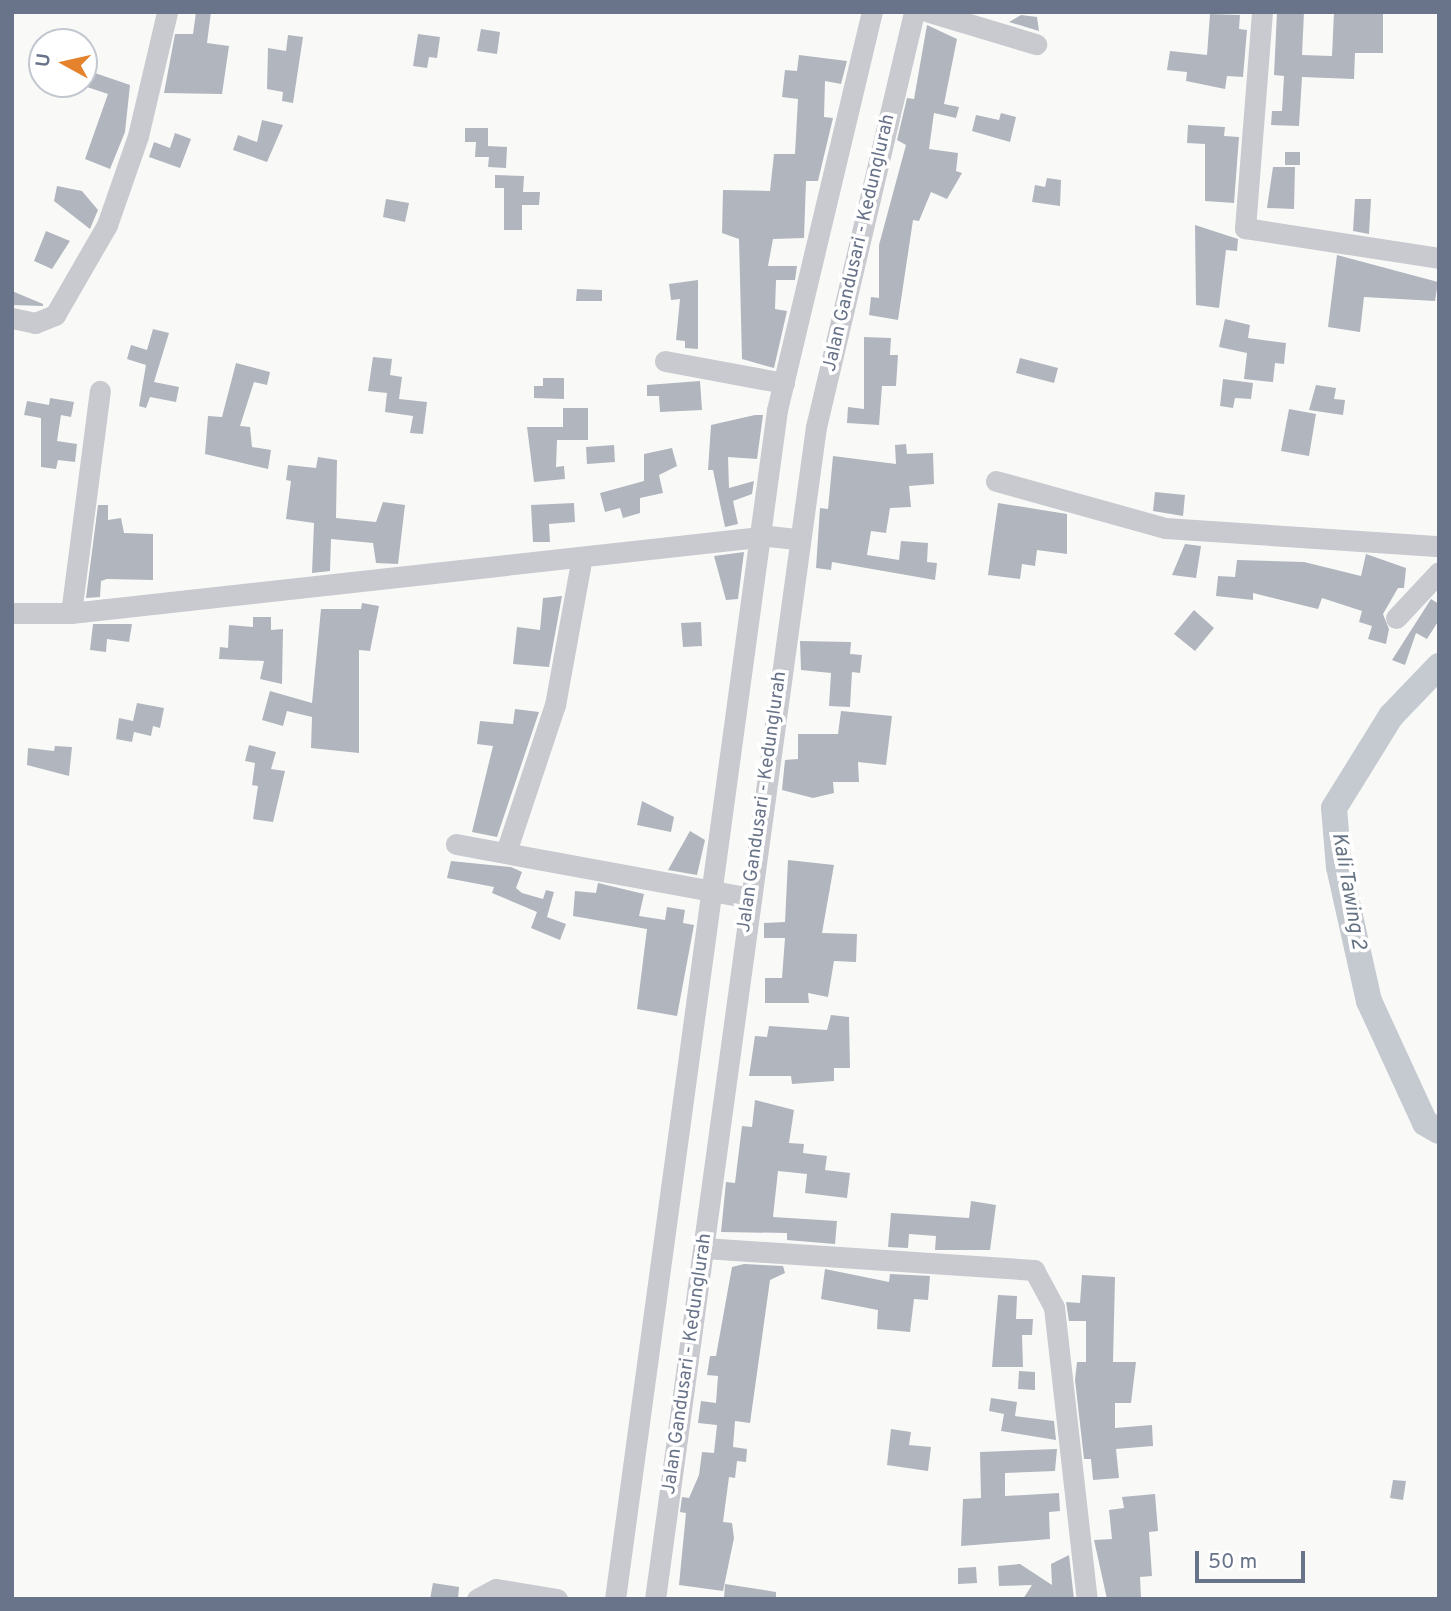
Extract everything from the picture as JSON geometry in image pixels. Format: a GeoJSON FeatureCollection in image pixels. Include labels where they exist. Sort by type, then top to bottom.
{"type":"FeatureCollection","features":[{"type":"Feature","properties":{"kind":"street"},"geometry":{"type":"LineString","coordinates":[[12,318],[35,323],[55,315],[107,225],[138,136],[167,12]]}},
{"type":"Feature","properties":{"kind":"street"},"geometry":{"type":"LineString","coordinates":[[615,1599],[728,895],[778,538],[784,383],[872,12]]}},
{"type":"Feature","properties":{"kind":"street","name":"Jalan Gandusari - Kedunglurah"},"geometry":{"type":"LineString","coordinates":[[655,1599],[704,1248],[728,895],[778,538],[816,427],[914,12]]}},
{"type":"Feature","properties":{"kind":"street"},"geometry":{"type":"LineString","coordinates":[[929,12],[1036,44]]}},
{"type":"Feature","properties":{"kind":"street"},"geometry":{"type":"LineString","coordinates":[[1262,12],[1245,228],[1439,258]]}},
{"type":"Feature","properties":{"kind":"street"},"geometry":{"type":"LineString","coordinates":[[665,361],[784,383]]}},
{"type":"Feature","properties":{"kind":"street"},"geometry":{"type":"LineString","coordinates":[[71,613],[100,391]]}},
{"type":"Feature","properties":{"kind":"street"},"geometry":{"type":"LineString","coordinates":[[996,481],[1165,528],[1439,546]]}},
{"type":"Feature","properties":{"kind":"street"},"geometry":{"type":"LineString","coordinates":[[12,613],[71,613],[778,538]]}},
{"type":"Feature","properties":{"kind":"street"},"geometry":{"type":"LineString","coordinates":[[506,852],[555,705],[582,557]]}},
{"type":"Feature","properties":{"kind":"street"},"geometry":{"type":"LineString","coordinates":[[1396,618],[1439,572]]}},
{"type":"Feature","properties":{"kind":"street"},"geometry":{"type":"LineString","coordinates":[[456,844],[728,895]]}},
{"type":"Feature","properties":{"kind":"street"},"geometry":{"type":"LineString","coordinates":[[704,1248],[1034,1270],[1054,1307],[1087,1599]]}},
{"type":"Feature","properties":{"kind":"street"},"geometry":{"type":"LineString","coordinates":[[477,1599],[496,1589],[557,1599]]}},
{"type":"Feature","properties":{"kind":"building"},"geometry":{"type":"Polygon","coordinates":[[[196,12],[211,12],[207,43],[229,46],[222,94],[164,93],[175,34],[193,34],[196,12]]]}},
{"type":"Feature","properties":{"kind":"building"},"geometry":{"type":"Polygon","coordinates":[[[1277,12],[1304,12],[1302,55],[1332,56],[1334,12],[1383,12],[1383,53],[1355,53],[1354,79],[1302,77],[1299,126],[1271,125],[1272,111],[1282,111],[1284,76],[1274,75],[1277,12]]]}},
{"type":"Feature","properties":{"kind":"building"},"geometry":{"type":"Polygon","coordinates":[[[1210,14],[1240,15],[1239,29],[1247,30],[1243,77],[1227,76],[1225,89],[1186,81],[1187,72],[1167,70],[1170,51],[1207,55],[1210,14]]]}},
{"type":"Feature","properties":{"kind":"building"},"geometry":{"type":"Polygon","coordinates":[[[1021,15],[1037,17],[1039,31],[1009,22],[1021,15]]]}},
{"type":"Feature","properties":{"kind":"building"},"geometry":{"type":"Polygon","coordinates":[[[927,25],[957,39],[944,104],[959,107],[956,118],[934,113],[929,149],[958,153],[956,171],[962,173],[947,199],[931,192],[919,221],[913,220],[898,320],[869,315],[871,297],[879,298],[879,245],[906,145],[897,140],[907,98],[914,99],[927,25]]]}},
{"type":"Feature","properties":{"kind":"building"},"geometry":{"type":"Polygon","coordinates":[[[481,29],[500,32],[497,54],[477,51],[481,29]]]}},
{"type":"Feature","properties":{"kind":"building"},"geometry":{"type":"Polygon","coordinates":[[[418,34],[440,37],[437,58],[429,57],[427,68],[413,66],[418,34]]]}},
{"type":"Feature","properties":{"kind":"building"},"geometry":{"type":"Polygon","coordinates":[[[288,35],[303,37],[293,103],[282,101],[283,92],[267,89],[268,48],[286,51],[288,35]]]}},
{"type":"Feature","properties":{"kind":"building"},"geometry":{"type":"Polygon","coordinates":[[[799,55],[847,61],[841,84],[825,81],[824,117],[833,118],[818,181],[806,181],[804,238],[773,239],[768,266],[797,266],[795,280],[776,280],[775,309],[787,311],[774,368],[742,359],[739,239],[722,233],[723,190],[770,191],[774,154],[795,154],[798,99],[782,97],[785,70],[797,71],[799,55]]]}},
{"type":"Feature","properties":{"kind":"building"},"geometry":{"type":"Polygon","coordinates":[[[98,74],[130,85],[125,132],[110,169],[85,159],[108,94],[98,91],[98,74]]]}},
{"type":"Feature","properties":{"kind":"building"},"geometry":{"type":"Polygon","coordinates":[[[1001,113],[1016,117],[1010,142],[972,131],[976,115],[999,120],[1001,113]]]}},
{"type":"Feature","properties":{"kind":"building"},"geometry":{"type":"Polygon","coordinates":[[[262,120],[283,125],[267,162],[233,150],[238,135],[257,142],[262,120]]]}},
{"type":"Feature","properties":{"kind":"building"},"geometry":{"type":"Polygon","coordinates":[[[1188,125],[1225,127],[1224,136],[1239,137],[1234,203],[1205,201],[1205,144],[1187,143],[1188,125]]]}},
{"type":"Feature","properties":{"kind":"building"},"geometry":{"type":"Polygon","coordinates":[[[465,128],[488,128],[488,146],[507,147],[506,168],[488,167],[489,157],[475,157],[476,142],[465,142],[465,128]]]}},
{"type":"Feature","properties":{"kind":"building"},"geometry":{"type":"Polygon","coordinates":[[[175,133],[191,139],[180,168],[149,157],[154,142],[170,148],[175,133]]]}},
{"type":"Feature","properties":{"kind":"building"},"geometry":{"type":"Polygon","coordinates":[[[1285,152],[1300,152],[1300,165],[1285,165],[1285,152]]]}},
{"type":"Feature","properties":{"kind":"building"},"geometry":{"type":"Polygon","coordinates":[[[1273,167],[1295,167],[1294,209],[1267,208],[1273,167]]]}},
{"type":"Feature","properties":{"kind":"building"},"geometry":{"type":"Polygon","coordinates":[[[495,175],[524,176],[523,192],[540,192],[539,205],[522,205],[522,230],[504,230],[504,188],[495,188],[495,175]]]}},
{"type":"Feature","properties":{"kind":"building"},"geometry":{"type":"Polygon","coordinates":[[[1047,178],[1061,180],[1060,206],[1032,202],[1035,185],[1045,187],[1047,178]]]}},
{"type":"Feature","properties":{"kind":"building"},"geometry":{"type":"Polygon","coordinates":[[[57,186],[82,191],[98,210],[90,229],[54,201],[57,186]]]}},
{"type":"Feature","properties":{"kind":"building"},"geometry":{"type":"Polygon","coordinates":[[[386,199],[409,203],[405,222],[383,217],[386,199]]]}},
{"type":"Feature","properties":{"kind":"building"},"geometry":{"type":"Polygon","coordinates":[[[1355,199],[1371,199],[1369,234],[1353,231],[1355,199]]]}},
{"type":"Feature","properties":{"kind":"building"},"geometry":{"type":"Polygon","coordinates":[[[1195,225],[1238,239],[1237,251],[1226,250],[1219,308],[1196,305],[1195,225]]]}},
{"type":"Feature","properties":{"kind":"building"},"geometry":{"type":"Polygon","coordinates":[[[46,231],[70,241],[52,269],[34,261],[46,231]]]}},
{"type":"Feature","properties":{"kind":"building"},"geometry":{"type":"Polygon","coordinates":[[[1337,255],[1438,282],[1435,301],[1364,297],[1360,332],[1328,327],[1337,255]]]}},
{"type":"Feature","properties":{"kind":"building"},"geometry":{"type":"Polygon","coordinates":[[[698,280],[698,349],[685,348],[685,341],[676,340],[680,299],[671,300],[669,284],[698,280]]]}},
{"type":"Feature","properties":{"kind":"building"},"geometry":{"type":"Polygon","coordinates":[[[577,289],[602,290],[602,301],[576,301],[577,289]]]}},
{"type":"Feature","properties":{"kind":"building"},"geometry":{"type":"Polygon","coordinates":[[[12,291],[43,304],[43,306],[12,305],[12,291]]]}},
{"type":"Feature","properties":{"kind":"building"},"geometry":{"type":"Polygon","coordinates":[[[1225,319],[1250,325],[1248,338],[1286,343],[1284,364],[1275,363],[1273,382],[1244,379],[1247,353],[1219,347],[1225,319]]]}},
{"type":"Feature","properties":{"kind":"building"},"geometry":{"type":"Polygon","coordinates":[[[153,329],[169,333],[154,382],[179,387],[176,402],[150,397],[146,408],[139,406],[146,365],[127,359],[131,345],[147,350],[153,329]]]}},
{"type":"Feature","properties":{"kind":"building"},"geometry":{"type":"Polygon","coordinates":[[[864,337],[891,338],[890,355],[898,355],[896,386],[882,386],[879,425],[847,423],[848,407],[864,409],[864,337]]]}},
{"type":"Feature","properties":{"kind":"building"},"geometry":{"type":"Polygon","coordinates":[[[373,357],[392,359],[390,375],[402,377],[399,399],[427,402],[423,434],[410,433],[413,416],[385,412],[387,393],[368,391],[373,357]]]}},
{"type":"Feature","properties":{"kind":"building"},"geometry":{"type":"Polygon","coordinates":[[[1020,358],[1058,368],[1054,383],[1016,373],[1020,358]]]}},
{"type":"Feature","properties":{"kind":"building"},"geometry":{"type":"Polygon","coordinates":[[[236,363],[270,372],[267,385],[254,382],[240,426],[250,427],[252,447],[271,450],[268,469],[205,454],[208,416],[222,417],[236,363]]]}},
{"type":"Feature","properties":{"kind":"building"},"geometry":{"type":"Polygon","coordinates":[[[543,378],[564,378],[564,399],[534,398],[534,386],[543,386],[543,378]]]}},
{"type":"Feature","properties":{"kind":"building"},"geometry":{"type":"Polygon","coordinates":[[[1223,379],[1253,383],[1251,399],[1235,398],[1233,408],[1220,406],[1223,379]]]}},
{"type":"Feature","properties":{"kind":"building"},"geometry":{"type":"Polygon","coordinates":[[[700,381],[702,410],[660,412],[659,396],[647,396],[647,385],[700,381]]]}},
{"type":"Feature","properties":{"kind":"building"},"geometry":{"type":"Polygon","coordinates":[[[1316,385],[1336,388],[1334,399],[1345,400],[1343,415],[1309,410],[1316,385]]]}},
{"type":"Feature","properties":{"kind":"building"},"geometry":{"type":"Polygon","coordinates":[[[50,398],[74,402],[71,417],[61,415],[57,441],[77,444],[75,462],[58,460],[56,469],[41,467],[41,418],[24,415],[27,401],[49,405],[50,398]]]}},
{"type":"Feature","properties":{"kind":"building"},"geometry":{"type":"Polygon","coordinates":[[[563,408],[588,408],[588,440],[557,440],[556,467],[564,466],[565,479],[534,482],[527,427],[563,427],[563,408]]]}},
{"type":"Feature","properties":{"kind":"building"},"geometry":{"type":"Polygon","coordinates":[[[1289,409],[1316,414],[1309,456],[1281,451],[1289,409]]]}},
{"type":"Feature","properties":{"kind":"building"},"geometry":{"type":"Polygon","coordinates":[[[763,415],[757,459],[728,457],[729,488],[754,481],[752,494],[733,501],[738,524],[725,527],[713,470],[708,470],[711,425],[763,415]]]}},
{"type":"Feature","properties":{"kind":"building"},"geometry":{"type":"Polygon","coordinates":[[[906,444],[907,454],[933,453],[934,484],[909,486],[911,507],[890,508],[886,533],[871,531],[867,555],[899,560],[901,541],[928,543],[927,562],[937,563],[935,580],[832,562],[831,570],[816,568],[820,508],[828,509],[833,456],[896,464],[895,445],[906,444]]]}},
{"type":"Feature","properties":{"kind":"building"},"geometry":{"type":"Polygon","coordinates":[[[614,445],[615,462],[587,464],[586,447],[614,445]]]}},
{"type":"Feature","properties":{"kind":"building"},"geometry":{"type":"Polygon","coordinates":[[[672,448],[677,466],[659,475],[663,493],[640,498],[640,513],[623,518],[620,508],[605,512],[600,493],[644,481],[644,454],[672,448]]]}},
{"type":"Feature","properties":{"kind":"building"},"geometry":{"type":"Polygon","coordinates":[[[318,457],[337,460],[336,518],[376,522],[383,502],[405,505],[398,564],[376,563],[373,543],[331,539],[330,571],[312,573],[314,523],[286,519],[291,481],[286,480],[288,465],[316,468],[318,457]]]}},
{"type":"Feature","properties":{"kind":"building"},"geometry":{"type":"Polygon","coordinates":[[[1155,492],[1185,495],[1183,516],[1153,511],[1155,492]]]}},
{"type":"Feature","properties":{"kind":"building"},"geometry":{"type":"Polygon","coordinates":[[[574,503],[575,522],[549,524],[550,542],[533,542],[531,505],[574,503]]]}},
{"type":"Feature","properties":{"kind":"building"},"geometry":{"type":"Polygon","coordinates":[[[998,503],[1067,514],[1067,554],[1037,550],[1035,566],[1022,564],[1020,579],[988,575],[998,503]]]}},
{"type":"Feature","properties":{"kind":"building"},"geometry":{"type":"Polygon","coordinates":[[[98,505],[108,505],[108,520],[121,518],[124,533],[153,534],[153,580],[107,579],[101,581],[100,597],[86,598],[98,505]]]}},
{"type":"Feature","properties":{"kind":"building"},"geometry":{"type":"Polygon","coordinates":[[[1185,544],[1201,546],[1196,578],[1172,575],[1185,544]]]}},
{"type":"Feature","properties":{"kind":"building"},"geometry":{"type":"Polygon","coordinates":[[[744,552],[738,599],[726,600],[714,556],[744,552]]]}},
{"type":"Feature","properties":{"kind":"building"},"geometry":{"type":"Polygon","coordinates":[[[1366,554],[1406,568],[1404,588],[1398,588],[1383,614],[1389,629],[1386,644],[1368,639],[1372,626],[1359,622],[1362,611],[1322,598],[1318,609],[1253,593],[1253,600],[1216,596],[1218,576],[1235,577],[1237,560],[1304,562],[1361,576],[1366,554]]]}},
{"type":"Feature","properties":{"kind":"building"},"geometry":{"type":"Polygon","coordinates":[[[562,596],[549,667],[513,664],[517,627],[540,630],[543,598],[562,596]]]}},
{"type":"Feature","properties":{"kind":"building"},"geometry":{"type":"Polygon","coordinates":[[[1431,599],[1439,604],[1439,620],[1427,639],[1416,633],[1405,665],[1392,660],[1431,599]]]}},
{"type":"Feature","properties":{"kind":"building"},"geometry":{"type":"Polygon","coordinates":[[[362,603],[379,606],[370,651],[359,650],[359,753],[311,748],[312,717],[287,711],[283,726],[262,720],[270,691],[312,703],[321,609],[361,609],[362,603]]]}},
{"type":"Feature","properties":{"kind":"building"},"geometry":{"type":"Polygon","coordinates":[[[1194,610],[1214,628],[1195,651],[1174,634],[1194,610]]]}},
{"type":"Feature","properties":{"kind":"building"},"geometry":{"type":"Polygon","coordinates":[[[253,617],[271,617],[271,630],[283,629],[282,684],[260,679],[264,661],[219,659],[220,647],[228,648],[229,625],[253,627],[253,617]]]}},
{"type":"Feature","properties":{"kind":"building"},"geometry":{"type":"Polygon","coordinates":[[[701,622],[702,646],[683,647],[681,623],[701,622]]]}},
{"type":"Feature","properties":{"kind":"building"},"geometry":{"type":"Polygon","coordinates":[[[93,624],[132,624],[129,642],[107,639],[106,652],[90,650],[93,624]]]}},
{"type":"Feature","properties":{"kind":"building"},"geometry":{"type":"Polygon","coordinates":[[[800,641],[851,642],[850,654],[862,655],[860,673],[852,672],[850,707],[829,706],[831,673],[801,670],[800,641]]]}},
{"type":"Feature","properties":{"kind":"building"},"geometry":{"type":"Polygon","coordinates":[[[137,703],[164,708],[160,728],[153,726],[151,736],[134,732],[132,742],[116,739],[119,718],[133,721],[137,703]]]}},
{"type":"Feature","properties":{"kind":"building"},"geometry":{"type":"Polygon","coordinates":[[[515,709],[539,712],[497,837],[472,832],[493,746],[477,744],[480,721],[513,724],[515,709]]]}},
{"type":"Feature","properties":{"kind":"building"},"geometry":{"type":"Polygon","coordinates":[[[841,711],[892,716],[886,765],[858,762],[859,782],[833,782],[834,793],[813,798],[782,790],[785,760],[798,759],[798,734],[838,734],[841,711]]]}},
{"type":"Feature","properties":{"kind":"building"},"geometry":{"type":"Polygon","coordinates":[[[249,745],[276,752],[271,769],[285,771],[273,822],[253,819],[258,786],[252,785],[255,763],[245,761],[249,745]]]}},
{"type":"Feature","properties":{"kind":"building"},"geometry":{"type":"Polygon","coordinates":[[[55,746],[72,747],[69,776],[27,765],[28,748],[54,751],[55,746]]]}},
{"type":"Feature","properties":{"kind":"building"},"geometry":{"type":"Polygon","coordinates":[[[642,801],[674,817],[671,832],[637,825],[642,801]]]}},
{"type":"Feature","properties":{"kind":"building"},"geometry":{"type":"Polygon","coordinates":[[[690,831],[705,840],[697,875],[668,870],[690,831]]]}},
{"type":"Feature","properties":{"kind":"building"},"geometry":{"type":"Polygon","coordinates":[[[788,860],[834,865],[822,933],[857,934],[856,962],[834,961],[828,997],[808,993],[809,1003],[765,1003],[765,978],[782,978],[785,938],[764,938],[764,923],[785,922],[788,860]]]}},
{"type":"Feature","properties":{"kind":"building"},"geometry":{"type":"Polygon","coordinates":[[[451,861],[511,867],[522,872],[516,888],[522,893],[543,899],[546,890],[554,892],[547,917],[566,924],[560,940],[531,928],[537,912],[492,893],[494,887],[447,878],[451,861]]]}},
{"type":"Feature","properties":{"kind":"building"},"geometry":{"type":"Polygon","coordinates":[[[598,883],[644,894],[639,916],[665,920],[667,907],[685,910],[683,923],[694,925],[677,1016],[637,1009],[647,929],[573,916],[575,891],[596,893],[598,883]]]}},
{"type":"Feature","properties":{"kind":"building"},"geometry":{"type":"Polygon","coordinates":[[[831,1015],[849,1017],[850,1068],[834,1068],[834,1081],[792,1084],[791,1076],[749,1076],[755,1036],[767,1037],[769,1026],[827,1030],[831,1015]]]}},
{"type":"Feature","properties":{"kind":"building"},"geometry":{"type":"Polygon","coordinates":[[[755,1100],[794,1110],[789,1143],[804,1144],[803,1153],[827,1156],[825,1170],[850,1173],[847,1198],[805,1193],[807,1174],[778,1171],[773,1217],[837,1221],[835,1244],[787,1240],[787,1233],[721,1232],[726,1182],[735,1183],[742,1126],[752,1127],[755,1100]]]}},
{"type":"Feature","properties":{"kind":"building"},"geometry":{"type":"Polygon","coordinates":[[[971,1201],[996,1205],[990,1250],[935,1250],[936,1236],[909,1234],[908,1248],[888,1247],[891,1213],[969,1218],[971,1201]]]}},
{"type":"Feature","properties":{"kind":"building"},"geometry":{"type":"Polygon","coordinates":[[[744,1264],[783,1266],[785,1273],[770,1280],[750,1423],[735,1421],[733,1447],[747,1449],[746,1462],[737,1461],[735,1478],[729,1477],[723,1522],[732,1523],[734,1538],[723,1591],[679,1585],[686,1513],[680,1512],[682,1497],[689,1498],[699,1475],[702,1452],[714,1453],[717,1425],[698,1423],[701,1401],[716,1403],[718,1376],[707,1375],[710,1356],[716,1356],[732,1267],[744,1264]]]}},
{"type":"Feature","properties":{"kind":"building"},"geometry":{"type":"Polygon","coordinates":[[[825,1269],[889,1282],[890,1274],[930,1276],[928,1300],[914,1299],[910,1332],[877,1329],[878,1310],[821,1299],[825,1269]]]}},
{"type":"Feature","properties":{"kind":"building"},"geometry":{"type":"Polygon","coordinates":[[[1082,1275],[1115,1277],[1113,1362],[1136,1362],[1131,1403],[1115,1403],[1115,1428],[1152,1425],[1153,1446],[1116,1449],[1119,1478],[1093,1480],[1091,1459],[1084,1459],[1075,1380],[1077,1362],[1086,1362],[1086,1321],[1069,1321],[1066,1302],[1080,1303],[1082,1275]]]}},
{"type":"Feature","properties":{"kind":"building"},"geometry":{"type":"Polygon","coordinates":[[[998,1295],[1017,1296],[1016,1319],[1033,1319],[1032,1335],[1022,1335],[1023,1367],[992,1367],[998,1295]]]}},
{"type":"Feature","properties":{"kind":"building"},"geometry":{"type":"Polygon","coordinates":[[[1019,1371],[1035,1372],[1035,1390],[1018,1389],[1019,1371]]]}},
{"type":"Feature","properties":{"kind":"building"},"geometry":{"type":"Polygon","coordinates":[[[991,1398],[1017,1402],[1015,1416],[1054,1421],[1056,1440],[1001,1431],[1004,1414],[989,1411],[991,1398]]]}},
{"type":"Feature","properties":{"kind":"building"},"geometry":{"type":"Polygon","coordinates":[[[891,1429],[911,1432],[909,1445],[931,1447],[928,1471],[887,1465],[891,1429]]]}},
{"type":"Feature","properties":{"kind":"building"},"geometry":{"type":"Polygon","coordinates":[[[1057,1449],[1055,1471],[1005,1473],[1005,1496],[1059,1493],[1060,1511],[1049,1512],[1050,1539],[961,1546],[963,1499],[981,1498],[980,1452],[1057,1449]]]}},
{"type":"Feature","properties":{"kind":"building"},"geometry":{"type":"Polygon","coordinates":[[[1393,1480],[1406,1481],[1403,1500],[1390,1498],[1393,1480]]]}},
{"type":"Feature","properties":{"kind":"building"},"geometry":{"type":"Polygon","coordinates":[[[1155,1494],[1158,1531],[1149,1532],[1152,1576],[1140,1577],[1141,1599],[1107,1599],[1094,1540],[1112,1539],[1109,1510],[1124,1508],[1122,1497],[1155,1494]]]}},
{"type":"Feature","properties":{"kind":"building"},"geometry":{"type":"Polygon","coordinates":[[[1069,1555],[1074,1599],[1023,1599],[1032,1585],[999,1586],[998,1566],[1020,1564],[1052,1585],[1051,1564],[1069,1555]]]}},
{"type":"Feature","properties":{"kind":"building"},"geometry":{"type":"Polygon","coordinates":[[[976,1567],[977,1583],[958,1584],[958,1568],[976,1567]]]}},
{"type":"Feature","properties":{"kind":"building"},"geometry":{"type":"Polygon","coordinates":[[[433,1583],[459,1587],[458,1599],[430,1599],[433,1583]]]}},
{"type":"Feature","properties":{"kind":"building"},"geometry":{"type":"Polygon","coordinates":[[[725,1584],[776,1592],[776,1599],[724,1598],[725,1584]]]}},
{"type":"Feature","properties":{"kind":"waterway","name":"Kali Tawing 2"},"geometry":{"type":"LineString","coordinates":[[1439,666],[1391,716],[1334,808],[1339,867],[1369,1001],[1425,1123],[1439,1131]]}}]}
